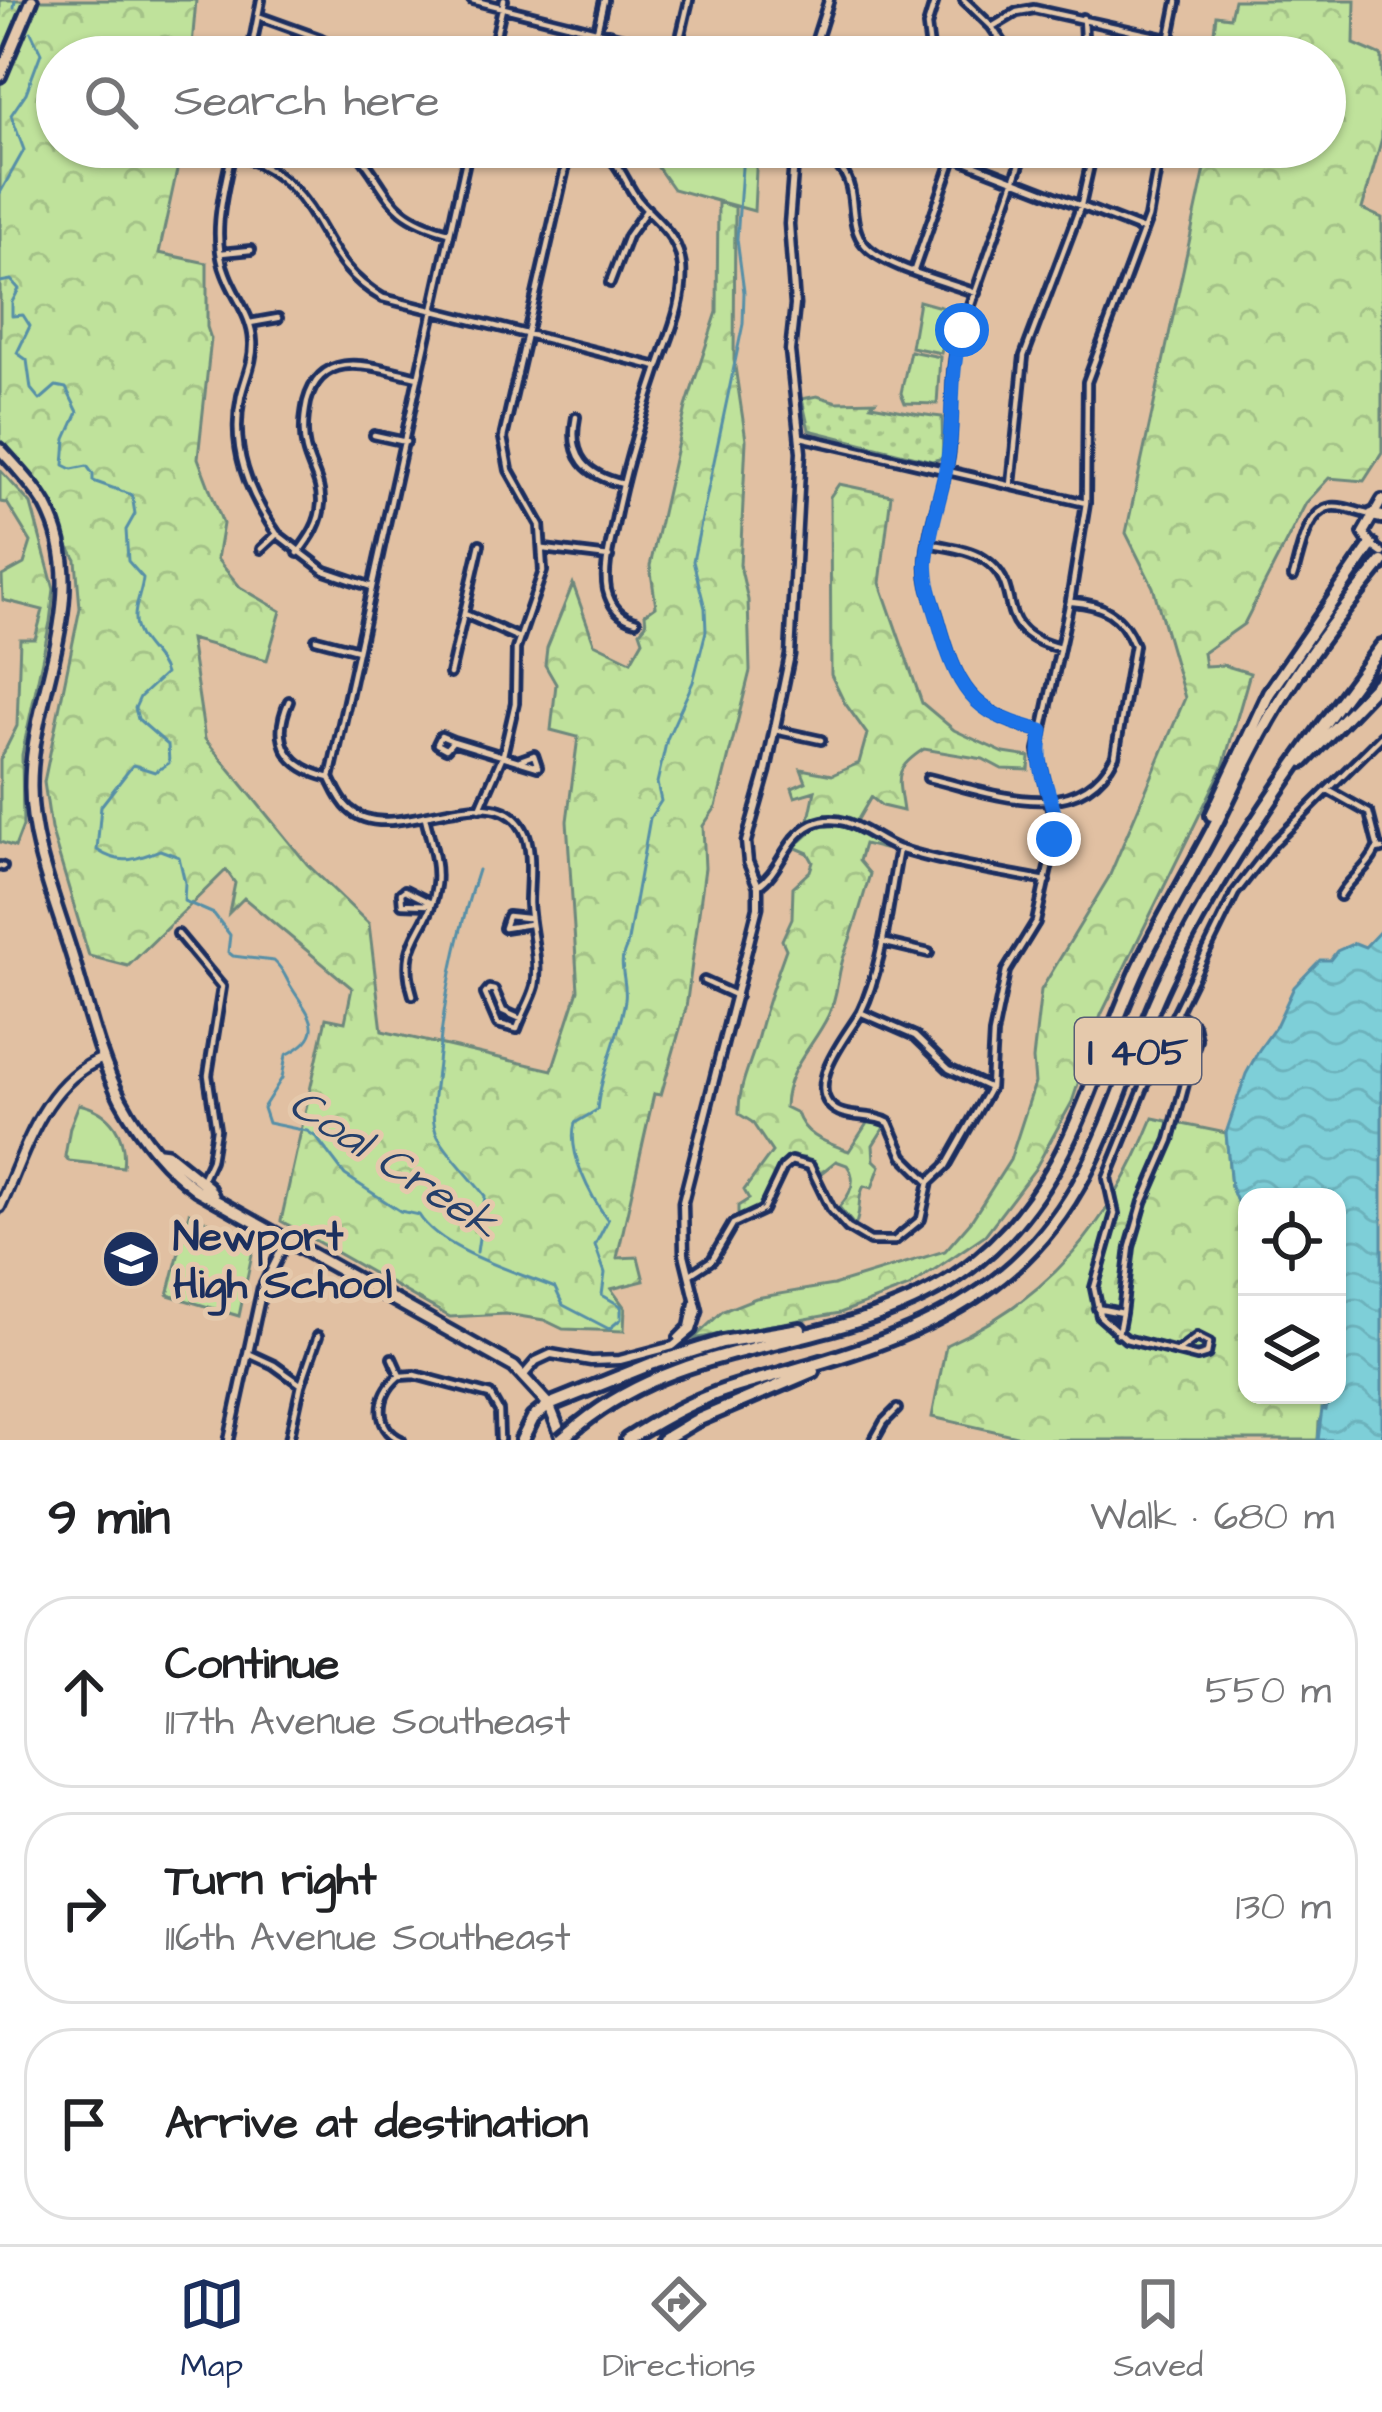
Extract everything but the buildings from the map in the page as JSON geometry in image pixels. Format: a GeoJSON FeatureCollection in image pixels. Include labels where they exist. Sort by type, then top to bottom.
{"type":"FeatureCollection","features":[{"type":"Feature","properties":{"kind":"highway"},"geometry":{"type":"LineString","coordinates":[[1145,955],[1150,932],[1207,826],[1269,693],[1378,553]]}},
{"type":"Feature","properties":{"kind":"highway","name":"I 405"},"geometry":{"type":"LineString","coordinates":[[562,1440],[641,1384],[698,1361],[893,1311],[961,1273],[1011,1230],[1044,1190],[1081,1117],[1145,955],[1285,692],[1378,553]]}},
{"type":"Feature","properties":{"kind":"highway","name":"I 405"},"geometry":{"type":"LineString","coordinates":[[627,1440],[708,1396],[845,1356],[947,1314],[993,1283],[1047,1233],[1072,1201],[1106,1132],[1164,984],[1283,778],[1382,646]]}},
{"type":"Feature","properties":{"kind":"highway"},"geometry":{"type":"LineString","coordinates":[[1283,778],[1382,679]]}},
{"type":"Feature","properties":{"kind":"highway"},"geometry":{"type":"LineString","coordinates":[[522,1440],[533,1418],[549,1405],[692,1350],[866,1320]]}},
{"type":"Feature","properties":{"kind":"highway"},"geometry":{"type":"LineString","coordinates":[[663,1440],[695,1421],[845,1356]]}},
{"type":"Feature","properties":{"kind":"main road"},"geometry":{"type":"LineString","coordinates":[[0,76],[32,0]]}},
{"type":"Feature","properties":{"kind":"main road"},"geometry":{"type":"LineString","coordinates":[[0,449],[45,506],[62,562],[63,610],[34,750],[31,803],[38,843],[104,1058],[131,1117],[159,1153],[213,1196]]}},
{"type":"Feature","properties":{"kind":"main road"},"geometry":{"type":"LineString","coordinates":[[1378,553],[1363,533],[1377,516],[1382,500]]}},
{"type":"Feature","properties":{"kind":"main road"},"geometry":{"type":"LineString","coordinates":[[0,1208],[58,1087],[76,1071],[104,1058]]}},
{"type":"Feature","properties":{"kind":"main road"},"geometry":{"type":"LineString","coordinates":[[159,1153],[185,1181],[503,1358],[549,1405],[562,1440]]}},
{"type":"Feature","properties":{"kind":"street"},"geometry":{"type":"LineString","coordinates":[[254,36],[261,0]]}},
{"type":"Feature","properties":{"kind":"street"},"geometry":{"type":"LineString","coordinates":[[472,0],[503,4],[616,36]]}},
{"type":"Feature","properties":{"kind":"street"},"geometry":{"type":"LineString","coordinates":[[595,36],[604,0]]}},
{"type":"Feature","properties":{"kind":"street"},"geometry":{"type":"LineString","coordinates":[[680,36],[689,0]]}},
{"type":"Feature","properties":{"kind":"street"},"geometry":{"type":"LineString","coordinates":[[818,36],[829,0]]}},
{"type":"Feature","properties":{"kind":"street"},"geometry":{"type":"LineString","coordinates":[[929,36],[935,0]]}},
{"type":"Feature","properties":{"kind":"street"},"geometry":{"type":"LineString","coordinates":[[964,0],[998,36]]}},
{"type":"Feature","properties":{"kind":"street"},"geometry":{"type":"LineString","coordinates":[[1170,36],[1177,2]]}},
{"type":"Feature","properties":{"kind":"street"},"geometry":{"type":"LineString","coordinates":[[495,36],[503,4]]}},
{"type":"Feature","properties":{"kind":"street"},"geometry":{"type":"LineString","coordinates":[[992,27],[1026,9],[1157,36]]}},
{"type":"Feature","properties":{"kind":"street"},"geometry":{"type":"LineString","coordinates":[[258,16],[313,36]]}},
{"type":"Feature","properties":{"kind":"street"},"geometry":{"type":"LineString","coordinates":[[1083,18],[1083,36]]}},
{"type":"Feature","properties":{"kind":"street"},"geometry":{"type":"LineString","coordinates":[[229,168],[221,253],[226,275],[250,323],[253,352],[238,419],[240,455],[249,488],[277,534],[298,553],[325,571],[373,587]]}},
{"type":"Feature","properties":{"kind":"street"},"geometry":{"type":"LineString","coordinates":[[266,168],[288,181],[309,204],[342,264],[383,298],[658,367]]}},
{"type":"Feature","properties":{"kind":"street"},"geometry":{"type":"LineString","coordinates":[[368,168],[398,211],[422,225],[449,232]]}},
{"type":"Feature","properties":{"kind":"street"},"geometry":{"type":"LineString","coordinates":[[330,778],[464,168]]}},
{"type":"Feature","properties":{"kind":"street"},"geometry":{"type":"LineString","coordinates":[[480,808],[502,755],[514,703],[519,638],[542,581],[544,549],[535,510],[506,462],[505,430],[565,168]]}},
{"type":"Feature","properties":{"kind":"street"},"geometry":{"type":"LineString","coordinates":[[620,168],[673,237],[682,267],[677,317],[622,484],[609,557],[606,582],[610,598],[619,614],[636,621]]}},
{"type":"Feature","properties":{"kind":"street"},"geometry":{"type":"LineString","coordinates":[[524,1375],[536,1361],[551,1354],[599,1361],[635,1355],[680,1336],[692,1320],[695,1299],[682,1239],[684,1194],[758,908],[758,886],[746,842],[790,655],[801,437],[791,365],[793,168]]}},
{"type":"Feature","properties":{"kind":"street"},"geometry":{"type":"LineString","coordinates":[[838,168],[853,189],[855,223],[865,245],[884,259],[976,293]]}},
{"type":"Feature","properties":{"kind":"street"},"geometry":{"type":"LineString","coordinates":[[914,269],[950,168]]}},
{"type":"Feature","properties":{"kind":"street"},"geometry":{"type":"LineString","coordinates":[[980,168],[1143,230]]}},
{"type":"Feature","properties":{"kind":"street"},"geometry":{"type":"LineString","coordinates":[[1021,168],[954,359],[946,470],[926,573],[956,677],[975,701],[999,719],[1042,731]]}},
{"type":"Feature","properties":{"kind":"street"},"geometry":{"type":"LineString","coordinates":[[1011,485],[1024,356],[1081,205],[1089,168]]}},
{"type":"Feature","properties":{"kind":"street"},"geometry":{"type":"LineString","coordinates":[[689,1275],[712,1260],[733,1224],[760,1214],[791,1160],[810,1166],[831,1209],[853,1232],[876,1243],[901,1237],[925,1211],[928,1182],[946,1166],[990,1088],[993,1034],[1006,971],[1034,928],[1056,832],[1038,764],[1086,503],[1087,382],[1143,230],[1158,168]]}},
{"type":"Feature","properties":{"kind":"street"},"geometry":{"type":"LineString","coordinates":[[610,283],[628,236],[647,209]]}},
{"type":"Feature","properties":{"kind":"street"},"geometry":{"type":"LineString","coordinates":[[221,253],[251,250]]}},
{"type":"Feature","properties":{"kind":"street"},"geometry":{"type":"LineString","coordinates":[[250,323],[278,318]]}},
{"type":"Feature","properties":{"kind":"street"},"geometry":{"type":"LineString","coordinates":[[298,553],[315,529],[321,502],[304,445],[309,395],[322,374],[348,363],[418,377]]}},
{"type":"Feature","properties":{"kind":"street"},"geometry":{"type":"LineString","coordinates":[[576,418],[573,442],[581,462],[595,476],[622,484]]}},
{"type":"Feature","properties":{"kind":"street"},"geometry":{"type":"LineString","coordinates":[[374,435],[406,442]]}},
{"type":"Feature","properties":{"kind":"street"},"geometry":{"type":"LineString","coordinates":[[801,437],[1086,503]]}},
{"type":"Feature","properties":{"kind":"street"},"geometry":{"type":"LineString","coordinates":[[1293,577],[1319,512],[1335,506],[1377,516]]}},
{"type":"Feature","properties":{"kind":"street"},"geometry":{"type":"LineString","coordinates":[[261,549],[277,534]]}},
{"type":"Feature","properties":{"kind":"street"},"geometry":{"type":"LineString","coordinates":[[929,543],[984,559],[1002,580],[1021,631],[1060,648]]}},
{"type":"Feature","properties":{"kind":"street"},"geometry":{"type":"LineString","coordinates":[[450,674],[480,544]]}},
{"type":"Feature","properties":{"kind":"street"},"geometry":{"type":"LineString","coordinates":[[544,549],[609,557]]}},
{"type":"Feature","properties":{"kind":"street"},"geometry":{"type":"LineString","coordinates":[[928,778],[1051,802],[1084,790],[1112,763],[1135,657],[1131,637],[1112,613],[1092,603],[1070,602]]}},
{"type":"Feature","properties":{"kind":"street"},"geometry":{"type":"LineString","coordinates":[[465,614],[519,638]]}},
{"type":"Feature","properties":{"kind":"street"},"geometry":{"type":"LineString","coordinates":[[316,639],[358,650]]}},
{"type":"Feature","properties":{"kind":"street"},"geometry":{"type":"LineString","coordinates":[[289,701],[283,724],[287,753],[302,769],[330,778],[348,808],[363,818],[391,822],[480,808],[515,820],[526,838],[536,980],[521,1019],[515,1029],[498,1024],[486,991],[494,990],[503,1011],[521,1019]]}},
{"type":"Feature","properties":{"kind":"street"},"geometry":{"type":"LineString","coordinates":[[775,730],[821,740]]}},
{"type":"Feature","properties":{"kind":"street"},"geometry":{"type":"LineString","coordinates":[[1177,1352],[1197,1337],[1209,1343],[1209,1351],[1200,1358],[1177,1352],[1118,1334],[1096,1308],[1096,1278],[1115,1214],[1107,1178],[1226,908],[1251,869],[1382,736]]}},
{"type":"Feature","properties":{"kind":"street"},"geometry":{"type":"LineString","coordinates":[[452,741],[520,760]]}},
{"type":"Feature","properties":{"kind":"street"},"geometry":{"type":"LineString","coordinates":[[1328,790],[1369,813],[1380,849],[1340,896]]}},
{"type":"Feature","properties":{"kind":"street"},"geometry":{"type":"LineString","coordinates":[[413,995],[407,958],[431,904],[436,869],[425,815]]}},
{"type":"Feature","properties":{"kind":"street"},"geometry":{"type":"LineString","coordinates":[[758,886],[795,837],[819,822],[856,826],[898,849],[1046,881]]}},
{"type":"Feature","properties":{"kind":"street"},"geometry":{"type":"LineString","coordinates":[[898,849],[870,989],[824,1083],[833,1108],[877,1116],[889,1124],[907,1162],[928,1182]]}},
{"type":"Feature","properties":{"kind":"street"},"geometry":{"type":"LineString","coordinates":[[178,934],[222,987],[208,1075],[217,1129],[201,1182]]}},
{"type":"Feature","properties":{"kind":"street"},"geometry":{"type":"LineString","coordinates":[[880,942],[929,953]]}},
{"type":"Feature","properties":{"kind":"street"},"geometry":{"type":"LineString","coordinates":[[704,981],[737,996]]}},
{"type":"Feature","properties":{"kind":"street"},"geometry":{"type":"LineString","coordinates":[[860,1012],[914,1036],[949,1069],[990,1088]]}},
{"type":"Feature","properties":{"kind":"street"},"geometry":{"type":"LineString","coordinates":[[1118,1334],[1130,1247],[1170,1139],[1198,1035],[1191,1022],[1177,1014]]}},
{"type":"Feature","properties":{"kind":"street"},"geometry":{"type":"LineString","coordinates":[[229,1440],[266,1278],[287,1239]]}},
{"type":"Feature","properties":{"kind":"street"},"geometry":{"type":"LineString","coordinates":[[1096,1308],[1122,1313]]}},
{"type":"Feature","properties":{"kind":"street"},"geometry":{"type":"LineString","coordinates":[[290,1440],[301,1385],[318,1336]]}},
{"type":"Feature","properties":{"kind":"street"},"geometry":{"type":"LineString","coordinates":[[248,1353],[301,1385]]}},
{"type":"Feature","properties":{"kind":"street"},"geometry":{"type":"LineString","coordinates":[[392,1358],[400,1376]]}},
{"type":"Feature","properties":{"kind":"street"},"geometry":{"type":"LineString","coordinates":[[401,1440],[388,1433],[381,1410],[389,1386],[400,1376],[465,1387],[494,1399],[500,1440]]}},
{"type":"Feature","properties":{"kind":"street"},"geometry":{"type":"LineString","coordinates":[[874,1440],[897,1409]]}},
{"type":"Feature","properties":{"kind":"green space"},"geometry":{"type":"Polygon","coordinates":[[[0,0],[196,0],[193,36],[36,36],[36,168],[177,168],[159,253],[207,263],[211,339],[198,458],[223,524],[217,559],[240,587],[281,611],[267,660],[190,639],[205,739],[307,864],[369,924],[382,1031],[552,1070],[578,990],[567,821],[578,737],[551,730],[556,684],[545,665],[547,648],[573,584],[594,643],[631,661],[643,640],[640,631],[646,624],[645,614],[656,606],[650,566],[686,407],[717,312],[718,202],[735,207],[734,360],[746,440],[740,565],[748,600],[750,671],[716,807],[703,826],[705,868],[686,1008],[661,1095],[654,1094],[617,1258],[638,1257],[644,1281],[611,1289],[625,1308],[624,1331],[563,1329],[544,1320],[506,1314],[450,1317],[281,1221],[326,1018],[345,1022],[352,988],[244,898],[229,913],[235,883],[226,870],[128,966],[89,956],[51,829],[44,782],[80,608],[76,560],[44,504],[0,448],[0,0]]]}},
{"type":"Feature","properties":{"kind":"green space"},"geometry":{"type":"Polygon","coordinates":[[[1234,0],[1355,0],[1354,44],[1382,56],[1382,138],[1362,209],[1382,218],[1382,453],[1364,481],[1329,478],[1306,503],[1244,624],[1203,653],[1205,666],[1223,665],[1250,673],[1223,767],[1101,1015],[1072,1102],[1035,1169],[985,1235],[909,1287],[840,1313],[693,1339],[723,1311],[756,1298],[833,1285],[945,1251],[971,1221],[1010,1160],[1035,1083],[1041,990],[1109,877],[1185,698],[1153,587],[1126,533],[1202,168],[1346,168],[1346,36],[1214,36],[1216,15],[1230,17],[1234,0]]]}},
{"type":"Feature","properties":{"kind":"green space"},"geometry":{"type":"Polygon","coordinates":[[[658,168],[756,168],[754,211],[673,189],[658,168]]]}},
{"type":"Feature","properties":{"kind":"green space"},"geometry":{"type":"Polygon","coordinates":[[[919,301],[952,310],[941,353],[911,347],[919,301]]]}},
{"type":"Feature","properties":{"kind":"green space"},"geometry":{"type":"Polygon","coordinates":[[[910,351],[940,357],[937,404],[905,403],[901,393],[910,351]]]}},
{"type":"Feature","properties":{"kind":"green space"},"geometry":{"type":"Polygon","coordinates":[[[817,396],[837,402],[875,401],[871,405],[942,417],[943,458],[932,461],[809,430],[802,399],[817,396]]]}},
{"type":"Feature","properties":{"kind":"green space"},"geometry":{"type":"Polygon","coordinates":[[[0,470],[31,504],[54,589],[22,755],[23,826],[15,847],[0,842],[0,760],[17,726],[20,639],[35,639],[43,610],[3,600],[2,576],[24,564],[31,542],[7,503],[0,502],[0,470]]]}},
{"type":"Feature","properties":{"kind":"green space"},"geometry":{"type":"Polygon","coordinates":[[[839,484],[891,495],[880,583],[922,703],[954,730],[1004,753],[1030,757],[1029,770],[1002,769],[983,759],[924,749],[902,768],[903,811],[882,806],[871,797],[857,821],[826,818],[808,824],[815,791],[795,797],[792,788],[806,782],[801,769],[832,775],[859,763],[867,734],[831,675],[830,497],[839,484]]]}},
{"type":"Feature","properties":{"kind":"green space"},"geometry":{"type":"Polygon","coordinates":[[[818,826],[845,826],[886,845],[884,849],[864,844],[859,861],[870,874],[834,1000],[795,1070],[785,1107],[797,1113],[812,1134],[849,1151],[871,1117],[885,1126],[873,1145],[874,1160],[880,1166],[872,1188],[864,1186],[855,1226],[839,1207],[852,1187],[847,1165],[836,1161],[820,1174],[804,1158],[786,1158],[757,1209],[738,1216],[738,1206],[749,1199],[744,1190],[772,1152],[752,1122],[739,1114],[740,1094],[786,949],[782,940],[792,918],[793,887],[813,862],[808,853],[794,847],[818,826]]]}},
{"type":"Feature","properties":{"kind":"green space"},"geometry":{"type":"Polygon","coordinates":[[[79,1104],[100,1112],[115,1126],[123,1167],[69,1161],[65,1156],[79,1104]]]}},
{"type":"Feature","properties":{"kind":"green space"},"geometry":{"type":"Polygon","coordinates":[[[1153,1118],[1226,1133],[1231,1187],[1238,1204],[1238,1404],[1326,1404],[1318,1440],[1034,1440],[932,1417],[946,1345],[983,1326],[1047,1280],[1097,1223],[1153,1118]]]}},
{"type":"Feature","properties":{"kind":"green space"},"geometry":{"type":"Polygon","coordinates":[[[189,1213],[248,1242],[253,1250],[239,1316],[168,1295],[189,1213]]]}},
{"type":"Feature","properties":{"kind":"water"},"geometry":{"type":"Polygon","coordinates":[[[1382,929],[1382,1440],[1318,1440],[1322,1409],[1327,1404],[1346,1404],[1346,1188],[1238,1188],[1238,1204],[1231,1187],[1226,1133],[1246,1074],[1294,987],[1320,960],[1330,960],[1355,943],[1365,947],[1382,929]]]}},
{"type":"Feature","properties":{"kind":"waterway","name":"Coal Creek"},"geometry":{"type":"LineString","coordinates":[[14,7],[15,0]]}},
{"type":"Feature","properties":{"kind":"waterway","name":"Coal Creek"},"geometry":{"type":"LineString","coordinates":[[31,32],[36,42]]}},
{"type":"Feature","properties":{"kind":"waterway","name":"Coal Creek"},"geometry":{"type":"LineString","coordinates":[[0,193],[24,150],[11,115],[36,66]]}},
{"type":"Feature","properties":{"kind":"waterway","name":"Coal Creek"},"geometry":{"type":"LineString","coordinates":[[0,282],[11,280],[19,289],[12,316],[23,315],[30,326],[17,353],[27,360],[31,389],[40,400],[56,386],[66,388],[78,412],[66,439],[64,465],[72,469],[87,466],[93,481],[132,495],[135,514],[126,530],[128,561],[143,578],[136,627],[165,674],[135,708],[138,719],[168,745],[169,763],[155,772],[133,765],[101,806],[97,850],[121,860],[160,850],[179,857],[184,901],[214,914],[230,935],[228,952],[274,961],[282,970],[309,1015],[312,1031],[300,1047],[286,1055],[282,1078],[263,1108],[268,1123],[307,1131],[345,1175],[400,1211],[419,1215],[429,1228],[461,1249],[555,1288],[563,1305],[609,1329],[621,1319],[621,1306],[602,1295],[605,1273],[595,1245],[608,1220],[582,1173],[573,1135],[575,1123],[597,1110],[619,1028],[625,1000],[622,960],[650,818],[661,801],[657,783],[667,739],[693,682],[706,631],[693,561],[743,324],[737,239],[742,168]]}},
{"type":"Feature","properties":{"kind":"waterway"},"geometry":{"type":"LineString","coordinates":[[477,1252],[485,1196],[442,1143],[433,1113],[448,989],[478,870]]}},
{"type":"Feature","properties":{"kind":"place","name":"Newport High School"},"geometry":{"type":"Point","coordinates":[131,1259]}},
{"type":"Feature","properties":{"kind":"route"},"geometry":{"type":"LineString","coordinates":[[962,330],[952,374],[949,454],[926,573],[952,669],[965,690],[999,719],[1042,731],[1038,764],[1054,814],[1054,839]]}}]}
